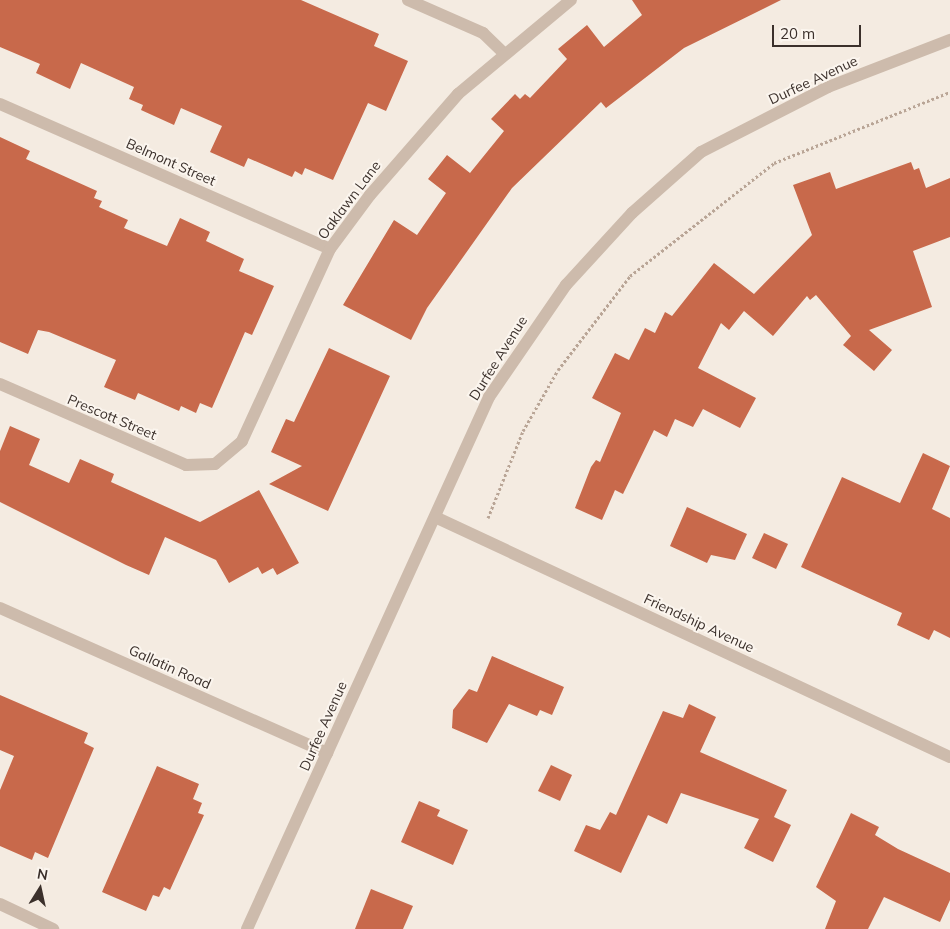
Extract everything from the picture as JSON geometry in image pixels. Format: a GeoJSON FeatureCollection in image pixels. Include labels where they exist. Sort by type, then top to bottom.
{"type":"FeatureCollection","features":[{"type":"Feature","properties":{"kind":"street"},"geometry":{"type":"LineString","coordinates":[[408,0],[484,33],[503,52]]}},
{"type":"Feature","properties":{"kind":"street","name":"Oaklawn Lane"},"geometry":{"type":"LineString","coordinates":[[215,464],[242,441],[330,249],[409,147],[503,52],[571,0]]}},
{"type":"Feature","properties":{"kind":"street","name":"Durfee Avenue"},"geometry":{"type":"LineString","coordinates":[[247,929],[489,397],[528,335],[632,213],[701,152],[828,87],[950,40]]}},
{"type":"Feature","properties":{"kind":"street","name":"Belmont Street"},"geometry":{"type":"LineString","coordinates":[[0,104],[330,249]]}},
{"type":"Feature","properties":{"kind":"street","name":"Prescott Street"},"geometry":{"type":"LineString","coordinates":[[0,384],[186,465],[215,464]]}},
{"type":"Feature","properties":{"kind":"street","name":"Friendship Avenue"},"geometry":{"type":"LineString","coordinates":[[435,517],[950,757]]}},
{"type":"Feature","properties":{"kind":"street","name":"Gallatin Road"},"geometry":{"type":"LineString","coordinates":[[0,608],[327,753]]}},
{"type":"Feature","properties":{"kind":"street"},"geometry":{"type":"LineString","coordinates":[[0,904],[53,929]]}},
{"type":"Feature","properties":{"kind":"path"},"geometry":{"type":"LineString","coordinates":[[480,538],[523,431],[558,370],[630,276],[774,163],[950,92]]}},
{"type":"Feature","properties":{"kind":"building"},"geometry":{"type":"Polygon","coordinates":[[[0,0],[301,0],[379,34],[374,46],[408,61],[386,111],[368,103],[333,180],[305,168],[302,175],[295,171],[292,177],[248,158],[244,167],[210,152],[222,126],[181,108],[174,125],[141,110],[143,105],[129,99],[134,87],[81,63],[70,89],[36,73],[40,64],[0,47],[0,0]]]}},
{"type":"Feature","properties":{"kind":"building"},"geometry":{"type":"Polygon","coordinates":[[[632,0],[781,0],[684,48],[606,108],[601,102],[512,188],[427,308],[411,340],[343,305],[394,220],[417,235],[446,193],[428,179],[447,155],[470,173],[504,131],[491,119],[515,94],[520,99],[525,94],[530,98],[567,59],[558,49],[587,25],[604,47],[642,15],[632,0]]]}},
{"type":"Feature","properties":{"kind":"building"},"geometry":{"type":"Polygon","coordinates":[[[0,137],[30,151],[26,159],[97,191],[94,198],[102,201],[99,207],[128,220],[124,228],[167,246],[180,218],[210,232],[206,241],[244,259],[239,271],[274,286],[252,335],[245,332],[212,408],[200,403],[196,413],[181,406],[179,411],[138,393],[135,400],[104,387],[116,360],[49,332],[38,330],[28,354],[0,342],[0,137]]]}},
{"type":"Feature","properties":{"kind":"building"},"geometry":{"type":"Polygon","coordinates":[[[911,162],[914,170],[919,168],[926,188],[950,178],[950,237],[913,251],[932,307],[869,330],[892,350],[874,371],[843,345],[851,336],[816,295],[810,300],[807,296],[773,336],[744,311],[729,330],[721,323],[698,368],[756,398],[740,428],[703,409],[693,427],[675,419],[667,437],[654,430],[623,494],[615,490],[602,520],[575,508],[591,467],[596,460],[600,462],[621,413],[592,398],[615,353],[629,360],[645,328],[655,333],[665,312],[672,316],[714,263],[754,294],[812,235],[793,185],[830,172],[836,189],[911,162]]]}},
{"type":"Feature","properties":{"kind":"building"},"geometry":{"type":"Polygon","coordinates":[[[329,348],[390,376],[328,511],[269,484],[302,466],[271,452],[286,419],[294,422],[329,348]]]}},
{"type":"Feature","properties":{"kind":"building"},"geometry":{"type":"Polygon","coordinates":[[[10,426],[40,439],[29,465],[69,483],[80,459],[114,474],[111,482],[200,522],[259,490],[299,563],[277,575],[273,568],[262,574],[258,567],[229,583],[216,560],[165,537],[149,575],[126,565],[0,502],[0,451],[10,426]]]}},
{"type":"Feature","properties":{"kind":"building"},"geometry":{"type":"Polygon","coordinates":[[[923,453],[950,466],[932,509],[950,518],[950,638],[934,630],[929,640],[897,625],[902,613],[801,567],[842,477],[900,503],[923,453]]]}},
{"type":"Feature","properties":{"kind":"building"},"geometry":{"type":"Polygon","coordinates":[[[687,507],[747,534],[735,560],[711,555],[707,563],[670,546],[687,507]]]}},
{"type":"Feature","properties":{"kind":"building"},"geometry":{"type":"Polygon","coordinates":[[[764,533],[788,544],[776,569],[752,558],[764,533]]]}},
{"type":"Feature","properties":{"kind":"building"},"geometry":{"type":"Polygon","coordinates":[[[492,656],[564,687],[552,715],[540,710],[537,716],[509,704],[487,743],[452,728],[453,710],[469,689],[477,692],[492,656]]]}},
{"type":"Feature","properties":{"kind":"building"},"geometry":{"type":"Polygon","coordinates":[[[0,695],[88,733],[84,743],[94,748],[48,858],[35,852],[32,860],[0,846],[0,790],[14,756],[0,750],[0,695]]]}},
{"type":"Feature","properties":{"kind":"building"},"geometry":{"type":"Polygon","coordinates":[[[689,704],[716,717],[700,752],[787,790],[774,817],[791,825],[773,862],[744,848],[759,819],[681,793],[667,824],[648,815],[621,873],[574,851],[586,825],[600,830],[610,812],[616,815],[663,711],[683,718],[689,704]]]}},
{"type":"Feature","properties":{"kind":"building"},"geometry":{"type":"Polygon","coordinates":[[[551,765],[572,775],[560,801],[538,791],[551,765]]]}},
{"type":"Feature","properties":{"kind":"building"},"geometry":{"type":"Polygon","coordinates":[[[157,766],[199,784],[193,799],[202,803],[198,813],[204,815],[170,890],[164,887],[159,897],[153,895],[146,911],[102,892],[157,766]]]}},
{"type":"Feature","properties":{"kind":"building"},"geometry":{"type":"Polygon","coordinates":[[[419,801],[440,810],[437,816],[468,830],[453,865],[401,842],[419,801]]]}},
{"type":"Feature","properties":{"kind":"building"},"geometry":{"type":"Polygon","coordinates":[[[851,813],[879,827],[875,835],[898,849],[950,873],[950,900],[940,922],[884,897],[868,929],[825,929],[836,901],[816,887],[851,813]]]}},
{"type":"Feature","properties":{"kind":"building"},"geometry":{"type":"Polygon","coordinates":[[[371,889],[413,906],[403,929],[355,929],[371,889]]]}}]}
